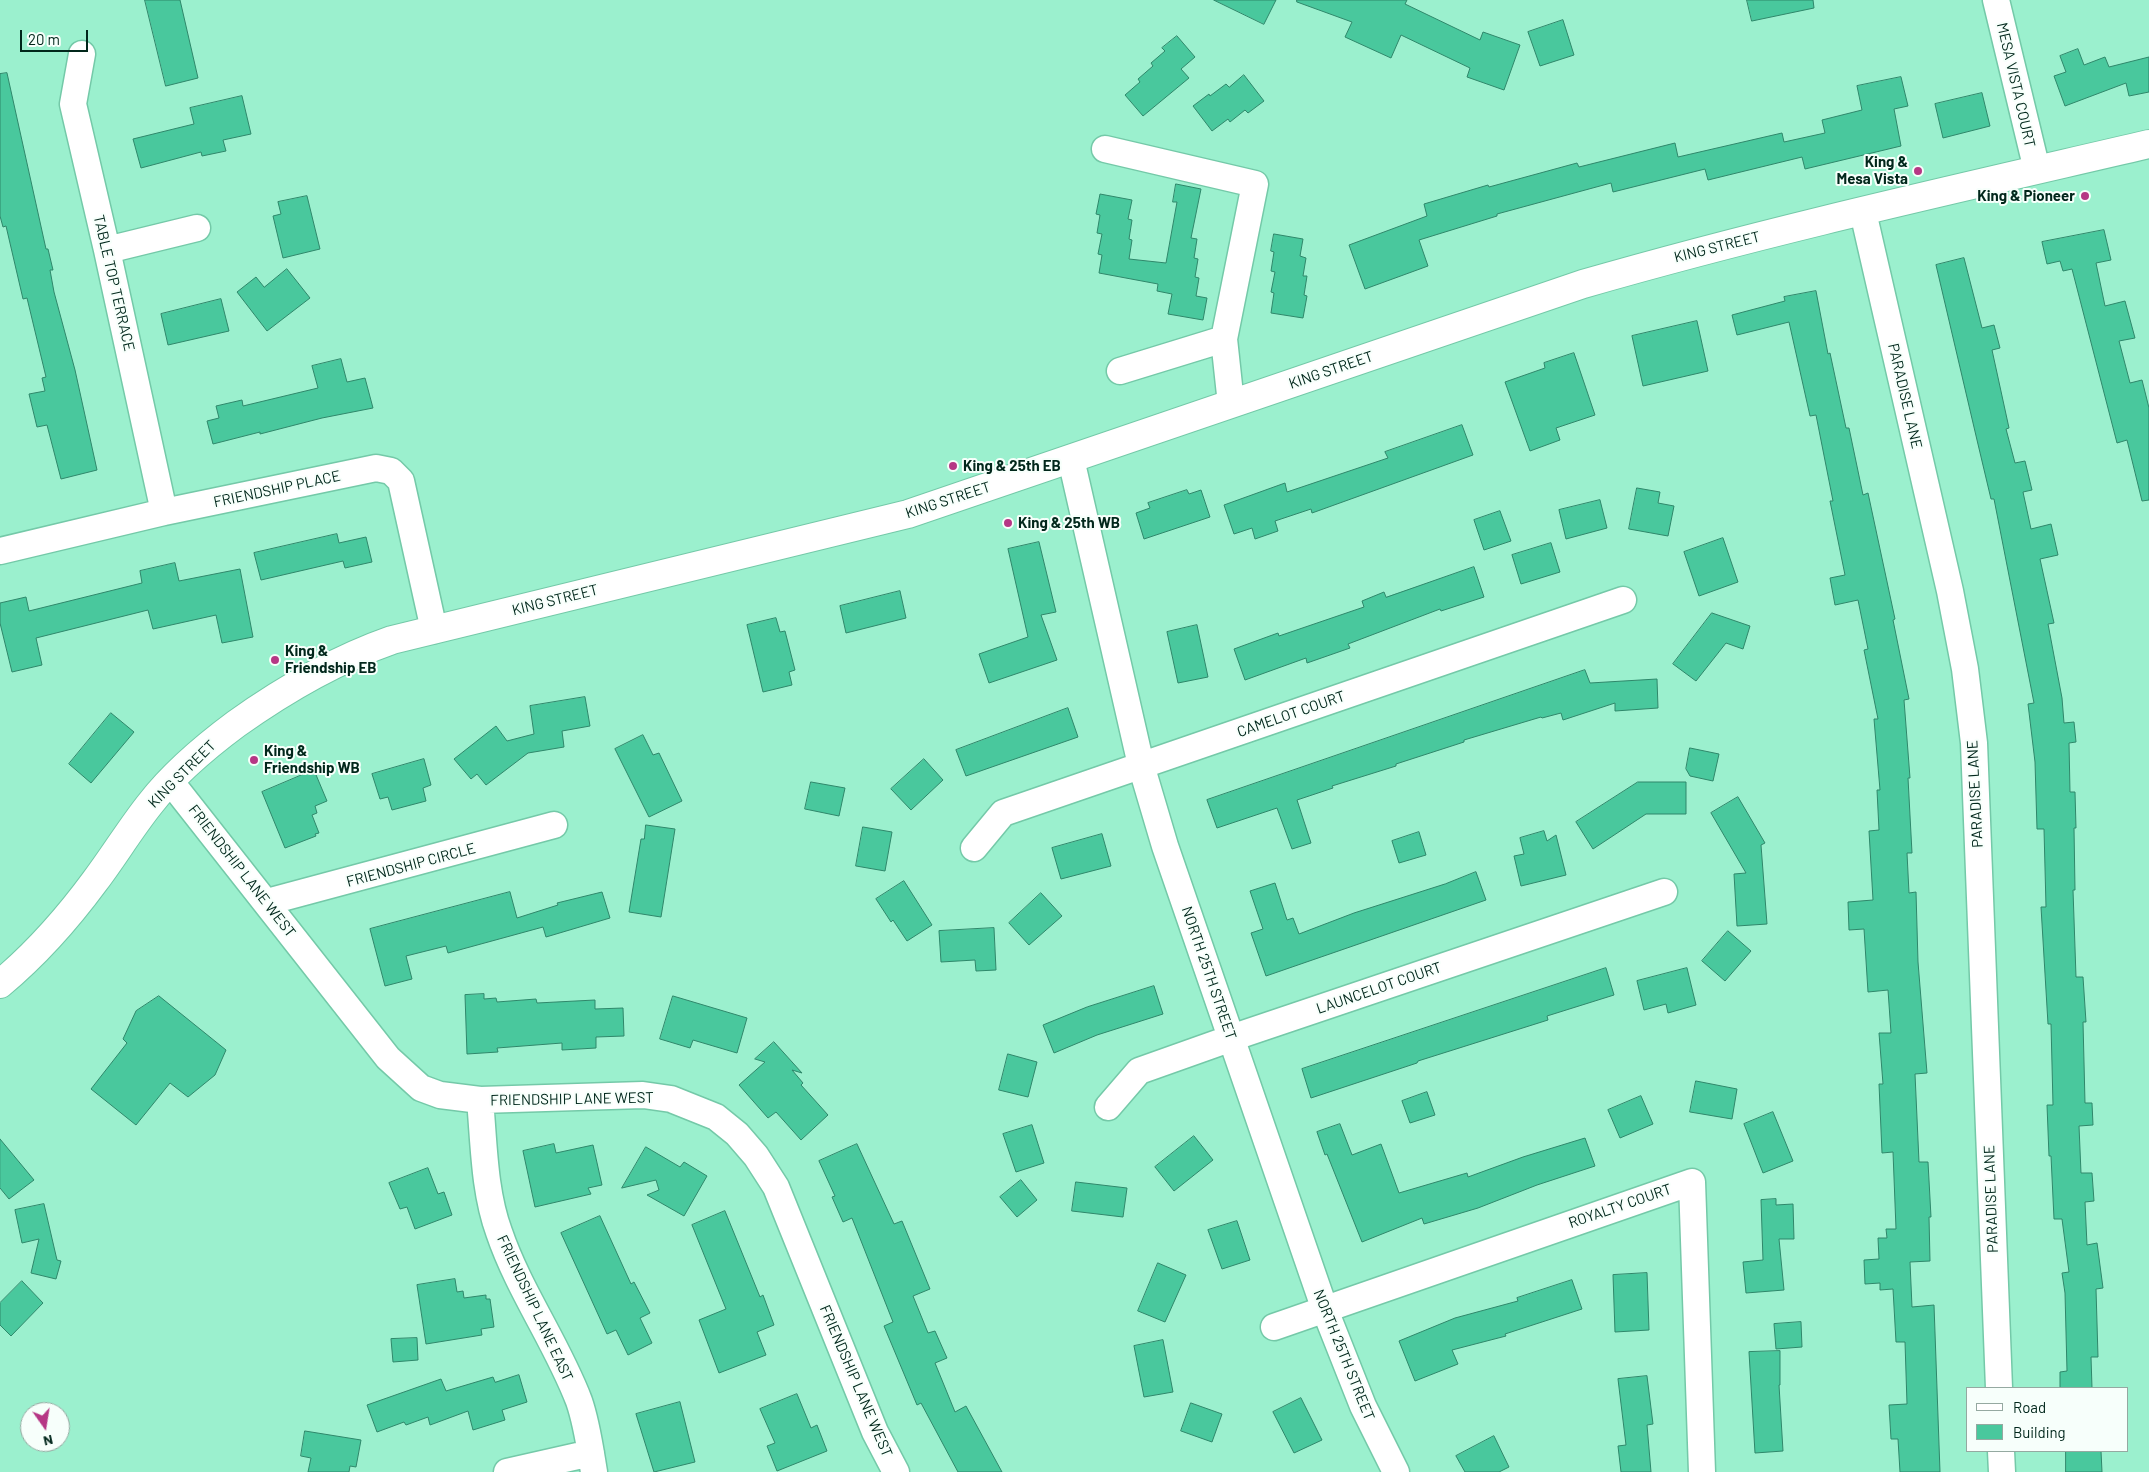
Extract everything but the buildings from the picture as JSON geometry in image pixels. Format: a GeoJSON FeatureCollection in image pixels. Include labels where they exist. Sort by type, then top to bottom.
{"type":"FeatureCollection","features":[{"type":"Feature","properties":{"kind":"street","name":"MESA VISTA COURT"},"geometry":{"type":"LineString","coordinates":[[1996,0],[2037,170]]}},
{"type":"Feature","properties":{"kind":"street","name":"TABLE TOP TERRACE"},"geometry":{"type":"LineString","coordinates":[[82,54],[73,104],[164,512]]}},
{"type":"Feature","properties":{"kind":"street","name":"KING STREET"},"geometry":{"type":"LineString","coordinates":[[0,984],[37,950],[66,918],[99,876],[150,802],[194,757],[218,737],[274,697],[317,671],[358,652],[392,640],[908,514],[1583,284],[1693,252],[2149,144]]}},
{"type":"Feature","properties":{"kind":"street"},"geometry":{"type":"LineString","coordinates":[[1106,149],[1255,184],[1224,339],[1231,404]]}},
{"type":"Feature","properties":{"kind":"street","name":"PARADISE LANE"},"geometry":{"type":"LineString","coordinates":[[1863,212],[1950,591],[1965,669],[1974,743],[1999,1387]]}},
{"type":"Feature","properties":{"kind":"street"},"geometry":{"type":"LineString","coordinates":[[107,250],[197,228]]}},
{"type":"Feature","properties":{"kind":"street"},"geometry":{"type":"LineString","coordinates":[[1120,371],[1224,339]]}},
{"type":"Feature","properties":{"kind":"street","name":"NORTH 25TH STREET"},"geometry":{"type":"LineString","coordinates":[[1071,459],[1140,765],[1165,846],[1325,1310],[1363,1406],[1396,1472]]}},
{"type":"Feature","properties":{"kind":"street","name":"FRIENDSHIP PLACE"},"geometry":{"type":"LineString","coordinates":[[0,551],[164,512],[376,468],[391,471],[401,481],[434,630]]}},
{"type":"Feature","properties":{"kind":"street","name":"CAMELOT COURT"},"geometry":{"type":"LineString","coordinates":[[974,848],[1003,813],[1623,600]]}},
{"type":"Feature","properties":{"kind":"street","name":"FRIENDSHIP LANE WEST"},"geometry":{"type":"LineString","coordinates":[[170,782],[267,902],[388,1058],[404,1075],[421,1088],[440,1095],[480,1100],[643,1096],[671,1099],[716,1117],[737,1134],[756,1156],[776,1187],[875,1432],[896,1472]]}},
{"type":"Feature","properties":{"kind":"street","name":"FRIENDSHIP CIRCLE"},"geometry":{"type":"LineString","coordinates":[[267,902],[554,826]]}},
{"type":"Feature","properties":{"kind":"street","name":"LAUNCELOT COURT"},"geometry":{"type":"LineString","coordinates":[[1108,1107],[1139,1071],[1232,1037],[1664,892]]}},
{"type":"Feature","properties":{"kind":"street","name":"FRIENDSHIP LANE EAST"},"geometry":{"type":"LineString","coordinates":[[480,1100],[489,1189],[498,1231],[514,1269],[579,1401],[593,1462],[507,1472]]}},
{"type":"Feature","properties":{"kind":"street","name":"ROYALTY COURT"},"geometry":{"type":"LineString","coordinates":[[1274,1327],[1692,1182],[1702,1472]]}},
{"type":"Feature","properties":{"kind":"street"},"geometry":{"type":"LineString","coordinates":[[2001,1452],[2002,1472]]}},
{"type":"Feature","properties":{"kind":"place","name":"King & Mesa Vista"},"geometry":{"type":"Point","coordinates":[1918,171]}},
{"type":"Feature","properties":{"kind":"place","name":"King & Pioneer"},"geometry":{"type":"Point","coordinates":[2085,196]}},
{"type":"Feature","properties":{"kind":"place","name":"King & 25th EB"},"geometry":{"type":"Point","coordinates":[953,466]}},
{"type":"Feature","properties":{"kind":"place","name":"King & 25th WB"},"geometry":{"type":"Point","coordinates":[1008,523]}},
{"type":"Feature","properties":{"kind":"place","name":"King & Friendship EB"},"geometry":{"type":"Point","coordinates":[275,660]}},
{"type":"Feature","properties":{"kind":"place","name":"King & Friendship WB"},"geometry":{"type":"Point","coordinates":[254,760]}}]}
